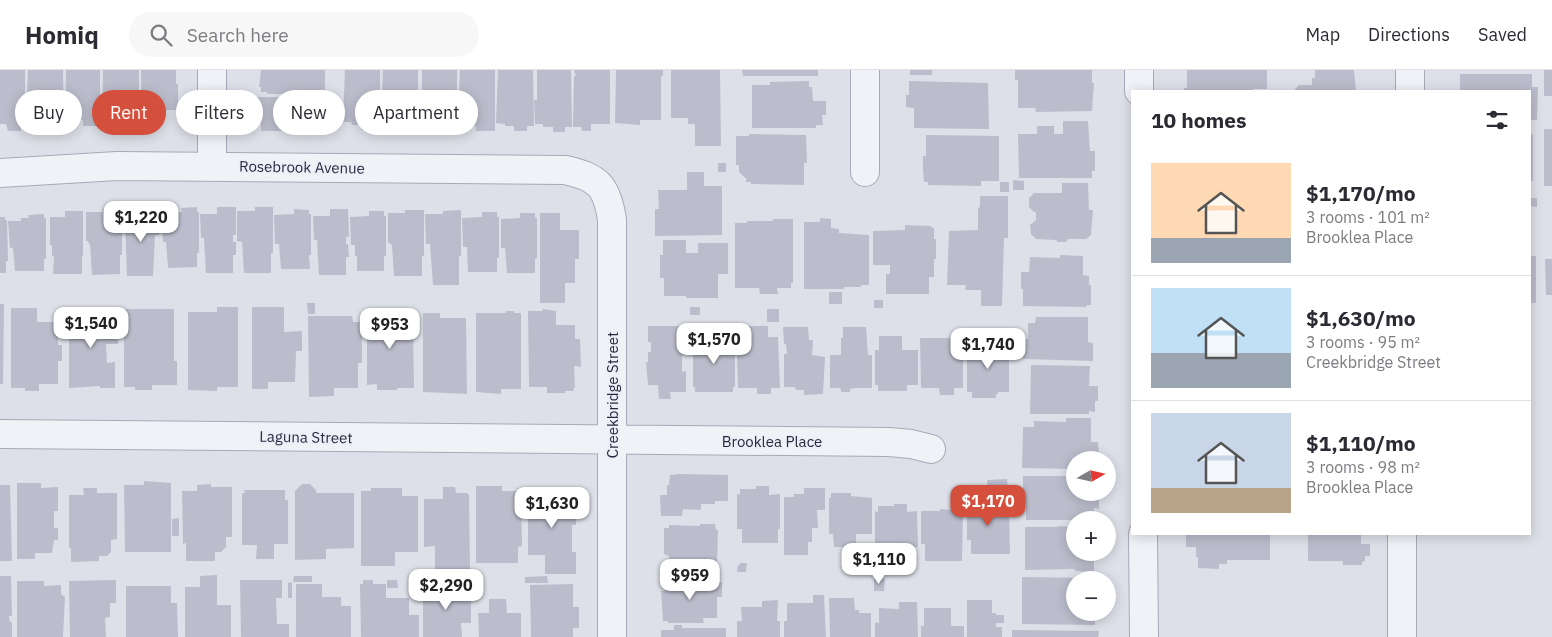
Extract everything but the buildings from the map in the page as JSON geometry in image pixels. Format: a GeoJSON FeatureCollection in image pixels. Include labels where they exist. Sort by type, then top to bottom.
{"type":"FeatureCollection","features":[{"type":"Feature","properties":{"kind":"street"},"geometry":{"type":"LineString","coordinates":[[212,70],[212,166]]}},
{"type":"Feature","properties":{"kind":"street"},"geometry":{"type":"LineString","coordinates":[[865,70],[865,172]]}},
{"type":"Feature","properties":{"kind":"street"},"geometry":{"type":"LineString","coordinates":[[1139,70],[1139,90]]}},
{"type":"Feature","properties":{"kind":"street"},"geometry":{"type":"LineString","coordinates":[[1410,70],[1410,90]]}},
{"type":"Feature","properties":{"kind":"street","name":"Rosebrook Avenue"},"geometry":{"type":"LineString","coordinates":[[0,173],[117,166],[565,170],[584,174],[600,186]]}},
{"type":"Feature","properties":{"kind":"street","name":"Creekbridge Street"},"geometry":{"type":"LineString","coordinates":[[600,186],[609,201],[612,220],[612,637]]}},
{"type":"Feature","properties":{"kind":"street","name":"Laguna Street"},"geometry":{"type":"LineString","coordinates":[[0,434],[612,440]]}},
{"type":"Feature","properties":{"kind":"street","name":"Brooklea Place"},"geometry":{"type":"LineString","coordinates":[[612,440],[889,442],[911,444],[931,449]]}},
{"type":"Feature","properties":{"kind":"street"},"geometry":{"type":"LineString","coordinates":[[1143,535],[1144,637]]}},
{"type":"Feature","properties":{"kind":"street"},"geometry":{"type":"LineString","coordinates":[[1402,535],[1402,637]]}}]}
